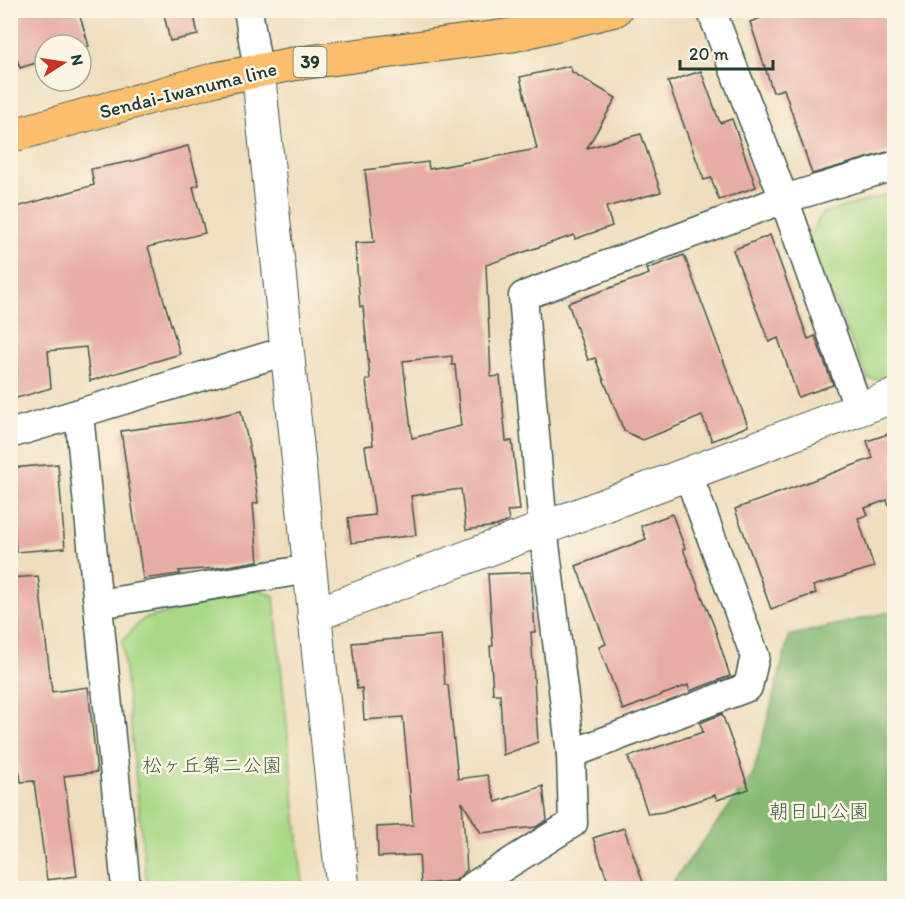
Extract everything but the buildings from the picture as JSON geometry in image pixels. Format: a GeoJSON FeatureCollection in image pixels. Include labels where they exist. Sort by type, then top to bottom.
{"type":"FeatureCollection","features":[{"type":"Feature","properties":{"kind":"main road","name":"Sendai-Iwanuma line"},"geometry":{"type":"LineString","coordinates":[[10,136],[216,79],[258,70],[513,35],[615,10]]}},
{"type":"Feature","properties":{"kind":"street"},"geometry":{"type":"LineString","coordinates":[[249,10],[258,70],[343,888]]}},
{"type":"Feature","properties":{"kind":"street"},"geometry":{"type":"LineString","coordinates":[[711,10],[784,199],[859,410]]}},
{"type":"Feature","properties":{"kind":"street"},"geometry":{"type":"LineString","coordinates":[[470,888],[573,823],[571,754],[543,528],[523,296],[784,199],[894,166]]}},
{"type":"Feature","properties":{"kind":"street"},"geometry":{"type":"LineString","coordinates":[[10,434],[286,351]]}},
{"type":"Feature","properties":{"kind":"street"},"geometry":{"type":"LineString","coordinates":[[314,615],[894,396]]}},
{"type":"Feature","properties":{"kind":"street"},"geometry":{"type":"LineString","coordinates":[[79,414],[126,888]]}},
{"type":"Feature","properties":{"kind":"street"},"geometry":{"type":"LineString","coordinates":[[571,754],[748,687],[755,656],[688,474]]}},
{"type":"Feature","properties":{"kind":"street"},"geometry":{"type":"LineString","coordinates":[[99,604],[309,568]]}},
{"type":"Feature","properties":{"kind":"green space"},"geometry":{"type":"Polygon","coordinates":[[[894,193],[894,380],[868,379],[806,240],[823,213],[894,193]]]}},
{"type":"Feature","properties":{"kind":"green space","name":"松ヶ丘第二公園"},"geometry":{"type":"Polygon","coordinates":[[[258,589],[274,596],[303,888],[147,888],[122,641],[143,619],[258,589]]]}},
{"type":"Feature","properties":{"kind":"green space","name":"朝日山公園"},"geometry":{"type":"Polygon","coordinates":[[[894,611],[894,888],[668,888],[753,775],[789,636],[894,611]]]}}]}
